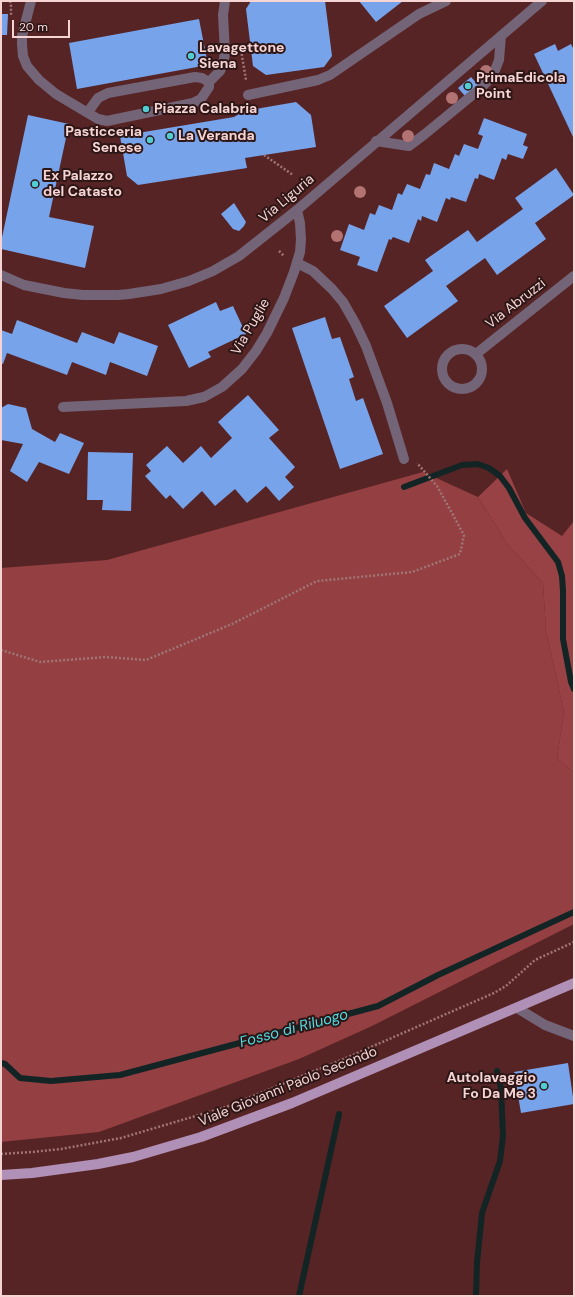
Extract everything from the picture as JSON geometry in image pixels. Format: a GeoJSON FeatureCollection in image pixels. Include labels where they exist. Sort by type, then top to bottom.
{"type":"FeatureCollection","features":[{"type":"Feature","properties":{"kind":"main road","name":"Viale Giovanni Paolo Secondo"},"geometry":{"type":"LineString","coordinates":[[1,1175],[32,1173],[98,1164],[139,1155],[201,1137],[292,1103],[574,983]]}},
{"type":"Feature","properties":{"kind":"street"},"geometry":{"type":"LineString","coordinates":[[31,1],[22,36],[24,62],[34,75],[56,94],[98,119],[107,121],[193,103],[205,94],[209,87],[209,82],[220,71],[223,64],[225,53],[223,15],[225,1]]}},
{"type":"Feature","properties":{"kind":"street"},"geometry":{"type":"LineString","coordinates":[[248,95],[318,80],[330,75],[419,14],[446,1]]}},
{"type":"Feature","properties":{"kind":"street","name":"Via Liguria"},"geometry":{"type":"LineString","coordinates":[[1,276],[24,285],[73,294],[129,294],[162,289],[201,277],[226,264],[255,244],[297,210],[539,2]]}},
{"type":"Feature","properties":{"kind":"street"},"geometry":{"type":"LineString","coordinates":[[376,142],[409,146],[481,88],[493,75],[499,60],[501,36]]}},
{"type":"Feature","properties":{"kind":"street"},"geometry":{"type":"LineString","coordinates":[[88,112],[98,98],[108,93],[195,77],[202,78],[209,82]]}},
{"type":"Feature","properties":{"kind":"street","name":"Via Puglie"},"geometry":{"type":"LineString","coordinates":[[63,407],[194,400],[213,393],[233,378],[256,351],[278,311],[297,263],[301,235],[297,210]]}},
{"type":"Feature","properties":{"kind":"street"},"geometry":{"type":"LineString","coordinates":[[297,263],[313,271],[332,289],[355,323],[366,346],[387,403],[404,458]]}},
{"type":"Feature","properties":{"kind":"street","name":"Via Abruzzi"},"geometry":{"type":"LineString","coordinates":[[476,354],[574,276]]}},
{"type":"Feature","properties":{"kind":"street"},"geometry":{"type":"LineString","coordinates":[[464,348],[476,354],[480,359],[482,366],[480,379],[475,384],[464,389],[451,386],[443,376],[443,362],[446,356],[457,349],[464,348]]}},
{"type":"Feature","properties":{"kind":"street"},"geometry":{"type":"LineString","coordinates":[[517,1008],[545,1025],[574,1036]]}},
{"type":"Feature","properties":{"kind":"path"},"geometry":{"type":"LineString","coordinates":[[241,47],[248,95]]}},
{"type":"Feature","properties":{"kind":"path"},"geometry":{"type":"LineString","coordinates":[[264,155],[293,175]]}},
{"type":"Feature","properties":{"kind":"path"},"geometry":{"type":"LineString","coordinates":[[1,650],[40,662],[106,657],[146,660],[232,624],[317,581],[412,572],[460,554],[464,535],[436,486],[415,462],[404,458]]}},
{"type":"Feature","properties":{"kind":"path"},"geometry":{"type":"LineString","coordinates":[[1,1154],[32,1152],[100,1143],[165,1126],[226,1107],[346,1058],[494,993],[506,986],[535,960],[574,942]]}},
{"type":"Feature","properties":{"kind":"shaded area"},"geometry":{"type":"Polygon","coordinates":[[[507,469],[526,513],[562,536],[574,521],[574,773],[557,758],[564,712],[546,631],[543,583],[508,545],[478,497],[507,469]]]}},
{"type":"Feature","properties":{"kind":"shaded area"},"geometry":{"type":"Polygon","coordinates":[[[423,472],[478,497],[508,545],[543,583],[546,631],[564,712],[557,758],[574,773],[574,924],[372,1026],[299,1059],[99,1132],[1,1142],[1,568],[107,560],[423,472]]]}},
{"type":"Feature","properties":{"kind":"building"},"geometry":{"type":"Polygon","coordinates":[[[251,1],[325,1],[332,56],[324,67],[266,75],[253,66],[246,9],[251,1]]]}},
{"type":"Feature","properties":{"kind":"building"},"geometry":{"type":"Polygon","coordinates":[[[359,1],[403,1],[376,22],[359,1]]]}},
{"type":"Feature","properties":{"kind":"building"},"geometry":{"type":"Polygon","coordinates":[[[1,14],[8,14],[7,35],[1,35],[1,14]]]}},
{"type":"Feature","properties":{"kind":"building"},"geometry":{"type":"Polygon","coordinates":[[[199,19],[208,65],[77,89],[69,43],[199,19]]]}},
{"type":"Feature","properties":{"kind":"building"},"geometry":{"type":"Polygon","coordinates":[[[555,44],[558,51],[571,44],[574,50],[574,139],[534,54],[555,44]]]}},
{"type":"Feature","properties":{"kind":"building","name":"PrimaEdicola Point"},"geometry":{"type":"Polygon","coordinates":[[[471,77],[478,85],[465,96],[458,88],[471,77]]]}},
{"type":"Feature","properties":{"kind":"building"},"geometry":{"type":"Polygon","coordinates":[[[296,102],[311,115],[316,147],[245,158],[247,168],[138,185],[127,176],[120,136],[234,117],[244,111],[296,102]]]}},
{"type":"Feature","properties":{"kind":"building","name":"Ex Palazzo del Catasto"},"geometry":{"type":"Polygon","coordinates":[[[28,115],[69,124],[49,217],[94,226],[85,268],[1,249],[1,242],[28,115]]]}},
{"type":"Feature","properties":{"kind":"building"},"geometry":{"type":"Polygon","coordinates":[[[484,118],[527,134],[523,145],[528,147],[523,159],[508,154],[506,160],[502,158],[494,180],[479,174],[478,179],[475,178],[466,202],[451,197],[450,200],[446,198],[437,222],[422,216],[421,221],[418,219],[409,243],[393,237],[391,240],[389,239],[377,272],[357,265],[360,257],[340,250],[349,224],[364,230],[370,213],[375,215],[379,205],[392,210],[398,193],[402,195],[407,184],[420,189],[426,174],[430,175],[434,163],[449,169],[455,154],[459,156],[464,144],[478,149],[483,136],[478,134],[484,118]]]}},
{"type":"Feature","properties":{"kind":"building"},"geometry":{"type":"Polygon","coordinates":[[[556,168],[574,195],[535,223],[546,239],[497,275],[485,258],[446,286],[458,301],[407,338],[384,306],[433,271],[425,260],[468,230],[477,242],[523,209],[515,198],[556,168]]]}},
{"type":"Feature","properties":{"kind":"building"},"geometry":{"type":"Polygon","coordinates":[[[234,203],[246,222],[239,231],[233,229],[221,214],[234,203]]]}},
{"type":"Feature","properties":{"kind":"building"},"geometry":{"type":"Polygon","coordinates":[[[216,302],[220,311],[233,306],[246,334],[208,352],[211,357],[189,368],[168,325],[216,302]]]}},
{"type":"Feature","properties":{"kind":"building"},"geometry":{"type":"Polygon","coordinates":[[[325,317],[332,339],[340,337],[354,377],[349,379],[356,401],[363,398],[383,454],[340,469],[292,328],[325,317]]]}},
{"type":"Feature","properties":{"kind":"building"},"geometry":{"type":"Polygon","coordinates":[[[17,320],[77,343],[82,332],[114,344],[119,332],[158,346],[147,376],[110,362],[106,375],[72,362],[67,375],[7,353],[3,364],[1,363],[1,330],[12,334],[17,320]]]}},
{"type":"Feature","properties":{"kind":"building"},"geometry":{"type":"Polygon","coordinates":[[[248,395],[279,430],[269,438],[295,467],[285,477],[294,487],[279,501],[266,486],[247,503],[235,489],[215,506],[202,491],[183,509],[170,495],[166,499],[145,476],[151,471],[146,465],[167,446],[183,463],[201,446],[211,458],[232,438],[218,422],[248,395]]]}},
{"type":"Feature","properties":{"kind":"building"},"geometry":{"type":"Polygon","coordinates":[[[8,404],[26,408],[32,429],[55,442],[60,433],[84,443],[69,474],[39,462],[27,482],[10,471],[23,444],[1,440],[1,408],[8,404]]]}},
{"type":"Feature","properties":{"kind":"building"},"geometry":{"type":"Polygon","coordinates":[[[88,452],[133,453],[131,511],[102,510],[103,500],[87,500],[88,452]]]}},
{"type":"Feature","properties":{"kind":"building","name":"Autolavaggio Fo Da Me 3"},"geometry":{"type":"Polygon","coordinates":[[[568,1063],[574,1104],[521,1113],[514,1072],[568,1063]]]}},
{"type":"Feature","properties":{"kind":"waterway"},"geometry":{"type":"LineString","coordinates":[[404,487],[462,465],[478,464],[489,468],[500,476],[509,488],[525,518],[558,562],[562,576],[563,591],[563,639],[571,682],[574,689]]}},
{"type":"Feature","properties":{"kind":"waterway","name":"Fosso di Riluogo"},"geometry":{"type":"LineString","coordinates":[[1,1063],[5,1064],[20,1078],[51,1081],[120,1075],[378,1006],[438,975],[574,912]]}},
{"type":"Feature","properties":{"kind":"waterway"},"geometry":{"type":"LineString","coordinates":[[476,1296],[477,1263],[482,1213],[500,1161],[503,1136],[501,1089],[497,1071]]}},
{"type":"Feature","properties":{"kind":"waterway"},"geometry":{"type":"LineString","coordinates":[[299,1296],[339,1114]]}},
{"type":"Feature","properties":{"kind":"place","name":"Lavagettone Siena"},"geometry":{"type":"Point","coordinates":[191,56]}},
{"type":"Feature","properties":{"kind":"place","name":"PrimaEdicola Point"},"geometry":{"type":"Point","coordinates":[468,86]}},
{"type":"Feature","properties":{"kind":"place","name":"Piazza Calabria"},"geometry":{"type":"Point","coordinates":[146,109]}},
{"type":"Feature","properties":{"kind":"place","name":"La Veranda"},"geometry":{"type":"Point","coordinates":[170,136]}},
{"type":"Feature","properties":{"kind":"place","name":"Pasticceria Senese"},"geometry":{"type":"Point","coordinates":[150,140]}},
{"type":"Feature","properties":{"kind":"place","name":"Ex Palazzo del Catasto"},"geometry":{"type":"Point","coordinates":[35,184]}},
{"type":"Feature","properties":{"kind":"place","name":"Autolavaggio Fo Da Me 3"},"geometry":{"type":"Point","coordinates":[544,1086]}}]}
